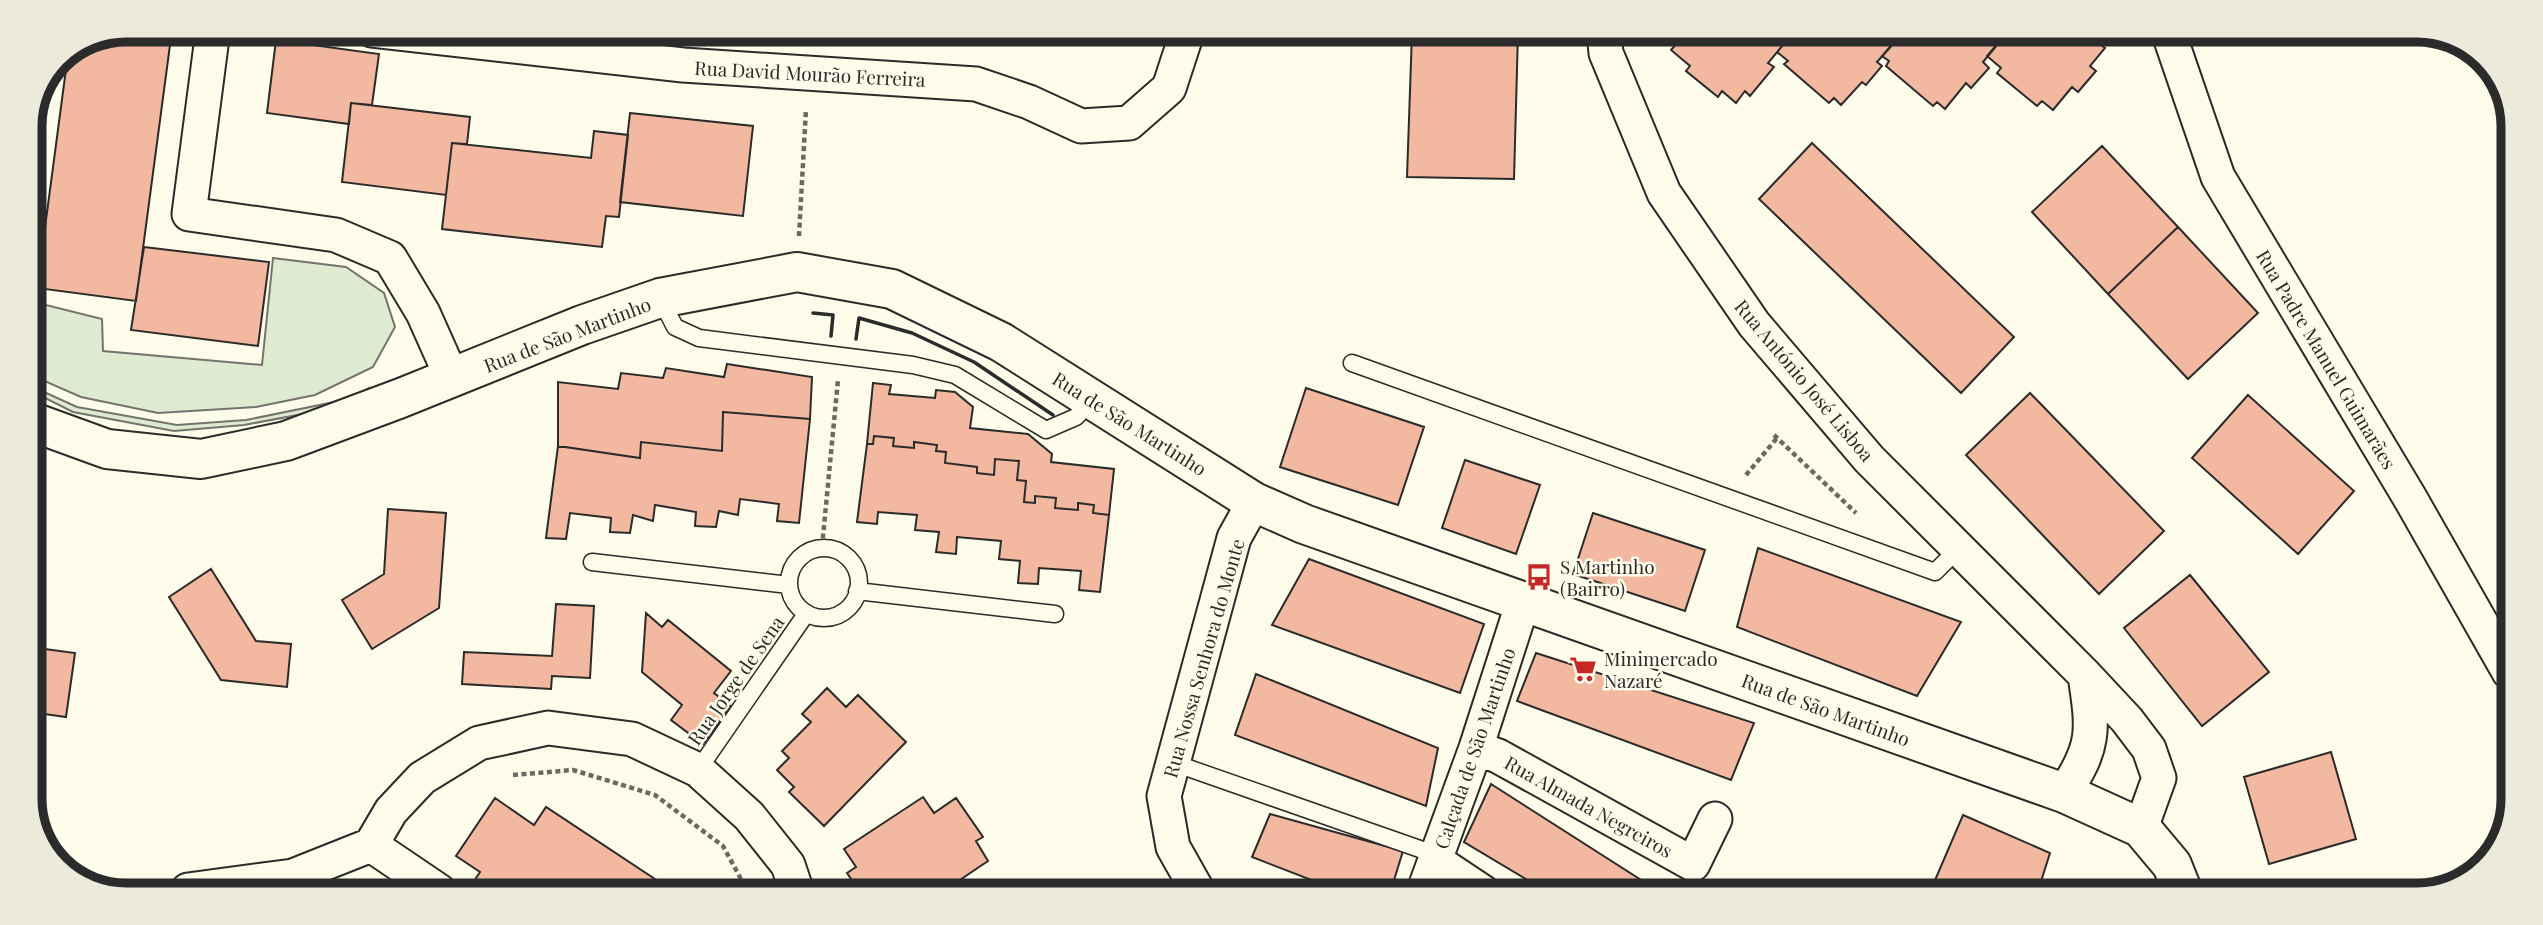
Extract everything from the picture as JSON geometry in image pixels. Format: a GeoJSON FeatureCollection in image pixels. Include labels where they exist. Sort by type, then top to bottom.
{"type":"FeatureCollection","features":[{"type":"Feature","properties":{"kind":"street"},"geometry":{"type":"LineString","coordinates":[[211,42],[189,214],[336,235],[390,258],[423,313],[452,378]]}},
{"type":"Feature","properties":{"kind":"street","name":"Rua David Mourão Ferreira"},"geometry":{"type":"LineString","coordinates":[[479,42],[683,65],[976,84],[1029,102],[1080,126],[1129,123],[1169,88],[1184,42]]}},
{"type":"Feature","properties":{"kind":"street","name":"Rua António José Lisboa"},"geometry":{"type":"LineString","coordinates":[[1605,42],[1606,52],[1664,193],[1754,324],[1869,459],[2085,675],[2150,749],[2159,778],[2141,828]]}},
{"type":"Feature","properties":{"kind":"street","name":"Rua Padre Manuel Guimarães"},"geometry":{"type":"LineString","coordinates":[[2172,42],[2218,177],[2410,498],[2501,658]]}},
{"type":"Feature","properties":{"kind":"street","name":"Rua de São Martinho"},"geometry":{"type":"LineString","coordinates":[[42,425],[107,449],[201,459],[286,441],[582,325],[660,299],[797,272],[891,289],[1001,342],[1254,502],[1304,524],[2064,793],[2141,828],[2172,865],[2180,883]]}},
{"type":"Feature","properties":{"kind":"street","name":"Rua Nossa Senhora do Monte"},"geometry":{"type":"LineString","coordinates":[[1193,883],[1172,847],[1164,796],[1171,762],[1234,538],[1254,502]]}},
{"type":"Feature","properties":{"kind":"street","name":"Calçada de São Martinho"},"geometry":{"type":"LineString","coordinates":[[1427,883],[1476,748],[1524,602]]}},
{"type":"Feature","properties":{"kind":"street"},"geometry":{"type":"LineString","coordinates":[[2064,793],[2086,754],[2092,729],[2085,675]]}},
{"type":"Feature","properties":{"kind":"street"},"geometry":{"type":"LineString","coordinates":[[240,883],[293,876],[371,845],[391,811],[422,778],[479,743],[548,728],[632,739],[698,770],[749,816],[788,865],[794,883]]}},
{"type":"Feature","properties":{"kind":"street","name":"Rua Almada Negreiros"},"geometry":{"type":"LineString","coordinates":[[1476,748],[1498,756],[1693,864],[1715,819]]}},
{"type":"Feature","properties":{"kind":"street"},"geometry":{"type":"LineString","coordinates":[[371,845],[427,883]]}},
{"type":"Feature","properties":{"kind":"street"},"geometry":{"type":"LineString","coordinates":[[1436,858],[1470,883]]}},
{"type":"Feature","properties":{"kind":"lane"},"geometry":{"type":"LineString","coordinates":[[660,299],[675,327],[699,338],[914,365],[955,375],[1046,429],[1076,417],[1092,400]]}},
{"type":"Feature","properties":{"kind":"lane"},"geometry":{"type":"LineString","coordinates":[[1352,363],[1935,572],[1959,548]]}},
{"type":"Feature","properties":{"kind":"lane"},"geometry":{"type":"LineString","coordinates":[[822,547],[837,551],[854,565],[858,576],[857,591],[849,607],[839,614],[817,618],[806,614],[797,606],[789,585],[795,562],[804,554],[822,547]]}},
{"type":"Feature","properties":{"kind":"lane"},"geometry":{"type":"LineString","coordinates":[[592,562],[789,585]]}},
{"type":"Feature","properties":{"kind":"lane"},"geometry":{"type":"LineString","coordinates":[[857,591],[1055,614]]}},
{"type":"Feature","properties":{"kind":"lane","name":"Rua Jorge de Sena"},"geometry":{"type":"LineString","coordinates":[[698,770],[806,614]]}},
{"type":"Feature","properties":{"kind":"lane"},"geometry":{"type":"LineString","coordinates":[[1171,762],[1436,858]]}},
{"type":"Feature","properties":{"kind":"path"},"geometry":{"type":"LineString","coordinates":[[799,237],[808,72]]}},
{"type":"Feature","properties":{"kind":"path"},"geometry":{"type":"LineString","coordinates":[[822,547],[841,356]]}},
{"type":"Feature","properties":{"kind":"path"},"geometry":{"type":"LineString","coordinates":[[1742,481],[1775,437],[1863,519]]}},
{"type":"Feature","properties":{"kind":"path"},"geometry":{"type":"LineString","coordinates":[[512,775],[573,770],[655,795],[723,846],[743,883]]}},
{"type":"Feature","properties":{"kind":"green space"},"geometry":{"type":"Polygon","coordinates":[[[273,258],[346,267],[384,293],[395,327],[373,367],[315,395],[256,407],[158,413],[81,397],[42,380],[42,304],[102,319],[103,351],[262,365],[273,258]]]}},
{"type":"Feature","properties":{"kind":"green space"},"geometry":{"type":"Polygon","coordinates":[[[369,388],[375,390],[351,405],[244,425],[174,431],[73,412],[43,397],[44,392],[77,407],[177,425],[246,420],[349,399],[369,388]]]}},
{"type":"Feature","properties":{"kind":"building"},"geometry":{"type":"Polygon","coordinates":[[[170,42],[136,301],[42,289],[42,250],[66,68],[79,56],[110,44],[170,42]]]}},
{"type":"Feature","properties":{"kind":"building"},"geometry":{"type":"Polygon","coordinates":[[[276,42],[379,54],[372,105],[351,103],[349,124],[267,113],[276,42]]]}},
{"type":"Feature","properties":{"kind":"building"},"geometry":{"type":"Polygon","coordinates":[[[1412,42],[1518,42],[1514,179],[1407,177],[1412,42]]]}},
{"type":"Feature","properties":{"kind":"building"},"geometry":{"type":"Polygon","coordinates":[[[1678,42],[1786,42],[1768,63],[1774,67],[1750,96],[1745,91],[1736,103],[1722,91],[1718,97],[1686,71],[1690,66],[1671,50],[1678,42]]]}},
{"type":"Feature","properties":{"kind":"building"},"geometry":{"type":"Polygon","coordinates":[[[1785,42],[1894,43],[1877,62],[1882,66],[1866,85],[1862,82],[1841,105],[1834,98],[1829,103],[1784,64],[1788,61],[1777,52],[1785,42]]]}},
{"type":"Feature","properties":{"kind":"building"},"geometry":{"type":"Polygon","coordinates":[[[1894,42],[1998,44],[1983,62],[1989,68],[1971,88],[1966,83],[1945,109],[1937,102],[1933,106],[1886,66],[1889,61],[1882,56],[1894,42]]]}},
{"type":"Feature","properties":{"kind":"building"},"geometry":{"type":"Polygon","coordinates":[[[1999,42],[2097,42],[2105,48],[2090,66],[2096,71],[2078,92],[2072,87],[2053,110],[2042,101],[2037,106],[1997,73],[2001,68],[1987,56],[1999,42]]]}},
{"type":"Feature","properties":{"kind":"building"},"geometry":{"type":"Polygon","coordinates":[[[351,103],[470,117],[467,144],[452,143],[446,195],[342,182],[351,103]]]}},
{"type":"Feature","properties":{"kind":"building"},"geometry":{"type":"Polygon","coordinates":[[[630,113],[753,126],[743,216],[620,202],[630,113]]]}},
{"type":"Feature","properties":{"kind":"building"},"geometry":{"type":"Polygon","coordinates":[[[594,131],[628,135],[619,217],[606,216],[602,247],[442,229],[452,143],[591,158],[594,131]]]}},
{"type":"Feature","properties":{"kind":"building"},"geometry":{"type":"Polygon","coordinates":[[[1812,143],[2014,337],[1961,393],[1759,199],[1812,143]]]}},
{"type":"Feature","properties":{"kind":"building"},"geometry":{"type":"Polygon","coordinates":[[[2102,146],[2178,227],[2108,294],[2032,212],[2102,146]]]}},
{"type":"Feature","properties":{"kind":"building"},"geometry":{"type":"Polygon","coordinates":[[[2178,227],[2258,313],[2188,379],[2108,294],[2178,227]]]}},
{"type":"Feature","properties":{"kind":"building"},"geometry":{"type":"Polygon","coordinates":[[[144,247],[269,262],[258,346],[131,330],[144,247]]]}},
{"type":"Feature","properties":{"kind":"building"},"geometry":{"type":"Polygon","coordinates":[[[727,364],[812,377],[810,419],[723,412],[722,451],[641,442],[640,458],[558,446],[558,382],[618,389],[621,373],[663,378],[666,368],[724,377],[727,364]]]}},
{"type":"Feature","properties":{"kind":"building"},"geometry":{"type":"Polygon","coordinates":[[[873,383],[891,385],[889,394],[935,398],[936,390],[955,392],[973,407],[970,428],[1028,434],[1052,454],[1051,462],[1114,469],[1109,515],[1093,513],[1094,505],[1078,503],[1078,510],[1055,508],[1056,498],[1035,496],[1035,503],[1024,502],[1026,481],[1017,480],[1019,461],[995,459],[994,475],[977,473],[977,467],[945,463],[946,452],[936,451],[937,445],[914,442],[914,448],[893,446],[894,438],[874,436],[873,444],[867,444],[873,383]]]}},
{"type":"Feature","properties":{"kind":"building"},"geometry":{"type":"Polygon","coordinates":[[[1306,388],[1424,427],[1398,505],[1280,467],[1306,388]]]}},
{"type":"Feature","properties":{"kind":"building"},"geometry":{"type":"Polygon","coordinates":[[[2030,393],[2164,531],[2099,594],[1966,455],[2030,393]]]}},
{"type":"Feature","properties":{"kind":"building"},"geometry":{"type":"Polygon","coordinates":[[[2248,395],[2354,491],[2298,554],[2192,458],[2248,395]]]}},
{"type":"Feature","properties":{"kind":"building"},"geometry":{"type":"Polygon","coordinates":[[[723,412],[810,419],[799,523],[777,521],[779,504],[740,499],[738,515],[719,511],[716,527],[695,526],[696,512],[655,505],[653,521],[633,515],[630,533],[610,532],[611,518],[570,513],[566,539],[546,538],[558,446],[640,458],[641,442],[722,451],[723,412]]]}},
{"type":"Feature","properties":{"kind":"building"},"geometry":{"type":"Polygon","coordinates":[[[874,436],[894,438],[893,446],[914,448],[914,442],[937,445],[936,451],[946,452],[945,463],[977,467],[977,473],[994,475],[995,459],[1019,461],[1017,480],[1026,481],[1024,502],[1035,503],[1035,496],[1056,498],[1055,508],[1078,510],[1078,503],[1094,505],[1093,513],[1109,515],[1100,592],[1079,590],[1081,571],[1039,568],[1038,584],[1018,583],[1020,561],[999,559],[1001,541],[957,537],[956,554],[936,552],[939,532],[915,530],[917,515],[878,512],[877,524],[857,522],[867,444],[873,444],[874,436]]]}},
{"type":"Feature","properties":{"kind":"building"},"geometry":{"type":"Polygon","coordinates":[[[1465,460],[1540,485],[1516,554],[1442,528],[1465,460]]]}},
{"type":"Feature","properties":{"kind":"building"},"geometry":{"type":"Polygon","coordinates":[[[388,509],[446,513],[439,608],[372,649],[342,600],[384,574],[388,509]]]}},
{"type":"Feature","properties":{"kind":"building"},"geometry":{"type":"Polygon","coordinates":[[[1593,513],[1705,550],[1685,611],[1573,574],[1593,513]]]}},
{"type":"Feature","properties":{"kind":"building"},"geometry":{"type":"Polygon","coordinates":[[[1758,548],[1961,622],[1917,696],[1737,627],[1758,548]]]}},
{"type":"Feature","properties":{"kind":"building"},"geometry":{"type":"Polygon","coordinates":[[[1309,559],[1484,624],[1460,693],[1272,625],[1309,559]]]}},
{"type":"Feature","properties":{"kind":"building"},"geometry":{"type":"Polygon","coordinates":[[[211,569],[256,641],[291,644],[287,687],[221,680],[169,597],[211,569]]]}},
{"type":"Feature","properties":{"kind":"building"},"geometry":{"type":"Polygon","coordinates":[[[2190,575],[2269,672],[2202,726],[2124,628],[2190,575]]]}},
{"type":"Feature","properties":{"kind":"building"},"geometry":{"type":"Polygon","coordinates":[[[556,604],[594,606],[590,678],[552,676],[551,689],[462,684],[464,652],[552,656],[556,604]]]}},
{"type":"Feature","properties":{"kind":"building"},"geometry":{"type":"Polygon","coordinates":[[[646,613],[662,627],[668,620],[731,671],[714,693],[731,706],[703,744],[671,720],[682,705],[642,672],[646,613]]]}},
{"type":"Feature","properties":{"kind":"building"},"geometry":{"type":"Polygon","coordinates":[[[42,649],[75,653],[66,717],[42,714],[42,649]]]}},
{"type":"Feature","properties":{"kind":"building"},"geometry":{"type":"Polygon","coordinates":[[[1536,653],[1754,723],[1731,780],[1517,701],[1536,653]]]}},
{"type":"Feature","properties":{"kind":"building"},"geometry":{"type":"Polygon","coordinates":[[[1256,674],[1438,748],[1426,806],[1235,735],[1256,674]]]}},
{"type":"Feature","properties":{"kind":"building"},"geometry":{"type":"Polygon","coordinates":[[[827,688],[846,707],[858,695],[906,742],[824,826],[789,792],[794,787],[777,770],[789,758],[782,751],[811,722],[802,714],[827,688]]]}},
{"type":"Feature","properties":{"kind":"building"},"geometry":{"type":"Polygon","coordinates":[[[2331,752],[2356,839],[2269,864],[2244,777],[2331,752]]]}},
{"type":"Feature","properties":{"kind":"building"},"geometry":{"type":"Polygon","coordinates":[[[1491,784],[1646,883],[1532,883],[1464,842],[1491,784]]]}},
{"type":"Feature","properties":{"kind":"building"},"geometry":{"type":"Polygon","coordinates":[[[923,797],[934,813],[956,798],[983,837],[976,841],[988,861],[955,883],[854,883],[847,873],[856,867],[844,849],[923,797]]]}},
{"type":"Feature","properties":{"kind":"building"},"geometry":{"type":"Polygon","coordinates":[[[495,798],[534,825],[546,807],[661,883],[473,883],[480,872],[456,856],[495,798]]]}},
{"type":"Feature","properties":{"kind":"building"},"geometry":{"type":"Polygon","coordinates":[[[1270,814],[1403,851],[1393,883],[1319,883],[1252,857],[1270,814]]]}},
{"type":"Feature","properties":{"kind":"building"},"geometry":{"type":"Polygon","coordinates":[[[1963,815],[2050,853],[2040,883],[1934,883],[1963,815]]]}},
{"type":"Feature","properties":{"kind":"wall"},"geometry":{"type":"LineString","coordinates":[[813,313],[833,315],[831,336]]}},
{"type":"Feature","properties":{"kind":"wall"},"geometry":{"type":"LineString","coordinates":[[856,339],[859,318],[912,333],[974,362],[1053,415]]}},
{"type":"Feature","properties":{"kind":"place","name":"S Martinho (Bairro)"},"geometry":{"type":"Point","coordinates":[1539,577]}},
{"type":"Feature","properties":{"kind":"place","name":"Minimercado Nazaré"},"geometry":{"type":"Point","coordinates":[1583,669]}}]}
